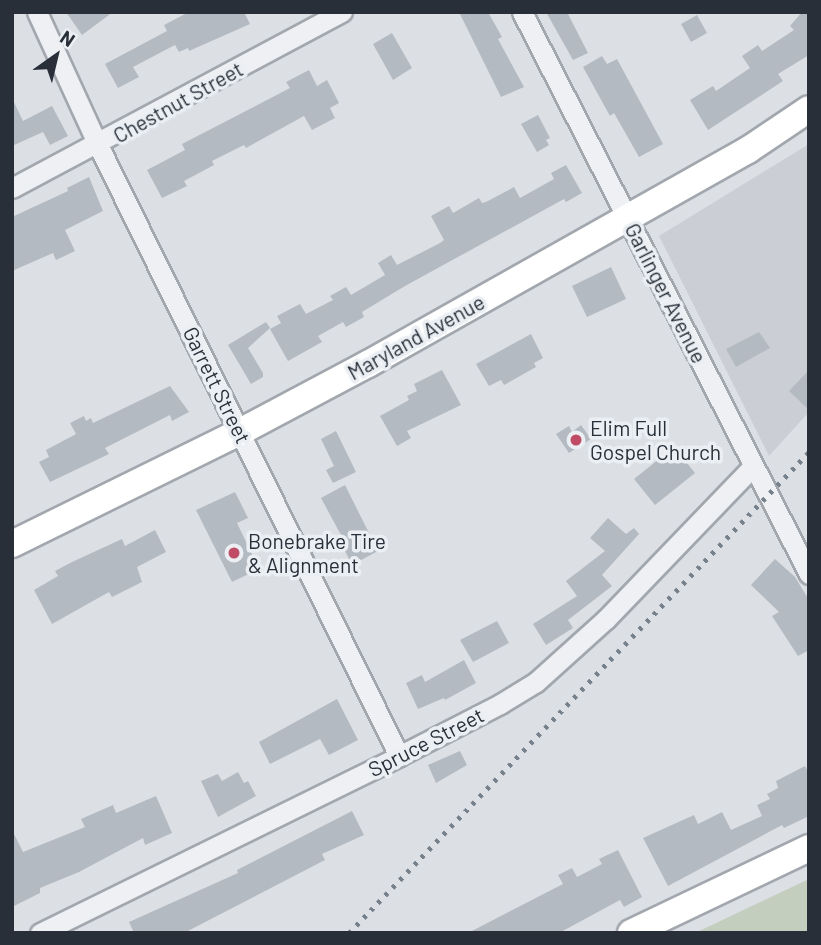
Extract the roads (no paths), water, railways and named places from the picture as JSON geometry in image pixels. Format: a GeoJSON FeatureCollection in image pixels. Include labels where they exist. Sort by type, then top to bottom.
{"type":"FeatureCollection","features":[{"type":"Feature","properties":{"kind":"street","name":"Garrett Street"},"geometry":{"type":"LineString","coordinates":[[37,12],[99,145],[399,756]]}},
{"type":"Feature","properties":{"kind":"street","name":"Chestnut Street"},"geometry":{"type":"LineString","coordinates":[[12,188],[99,145],[342,12]]}},
{"type":"Feature","properties":{"kind":"street","name":"Garlinger Avenue"},"geometry":{"type":"LineString","coordinates":[[522,12],[809,574]]}},
{"type":"Feature","properties":{"kind":"street","name":"Maryland Avenue"},"geometry":{"type":"LineString","coordinates":[[12,544],[240,432],[369,364],[748,150],[809,108]]}},
{"type":"Feature","properties":{"kind":"street","name":"Spruce Street"},"geometry":{"type":"LineString","coordinates":[[40,933],[399,756],[500,704],[536,682],[606,620],[753,466]]}},
{"type":"Feature","properties":{"kind":"street"},"geometry":{"type":"LineString","coordinates":[[631,933],[809,848]]}},
{"type":"Feature","properties":{"kind":"railway"},"geometry":{"type":"LineString","coordinates":[[349,933],[809,452]]}},
{"type":"Feature","properties":{"kind":"place","name":"Elim Full Gospel Church"},"geometry":{"type":"Point","coordinates":[576,440]}},
{"type":"Feature","properties":{"kind":"place","name":"Bonebrake Tire & Alignment"},"geometry":{"type":"Point","coordinates":[234,553]}}]}
